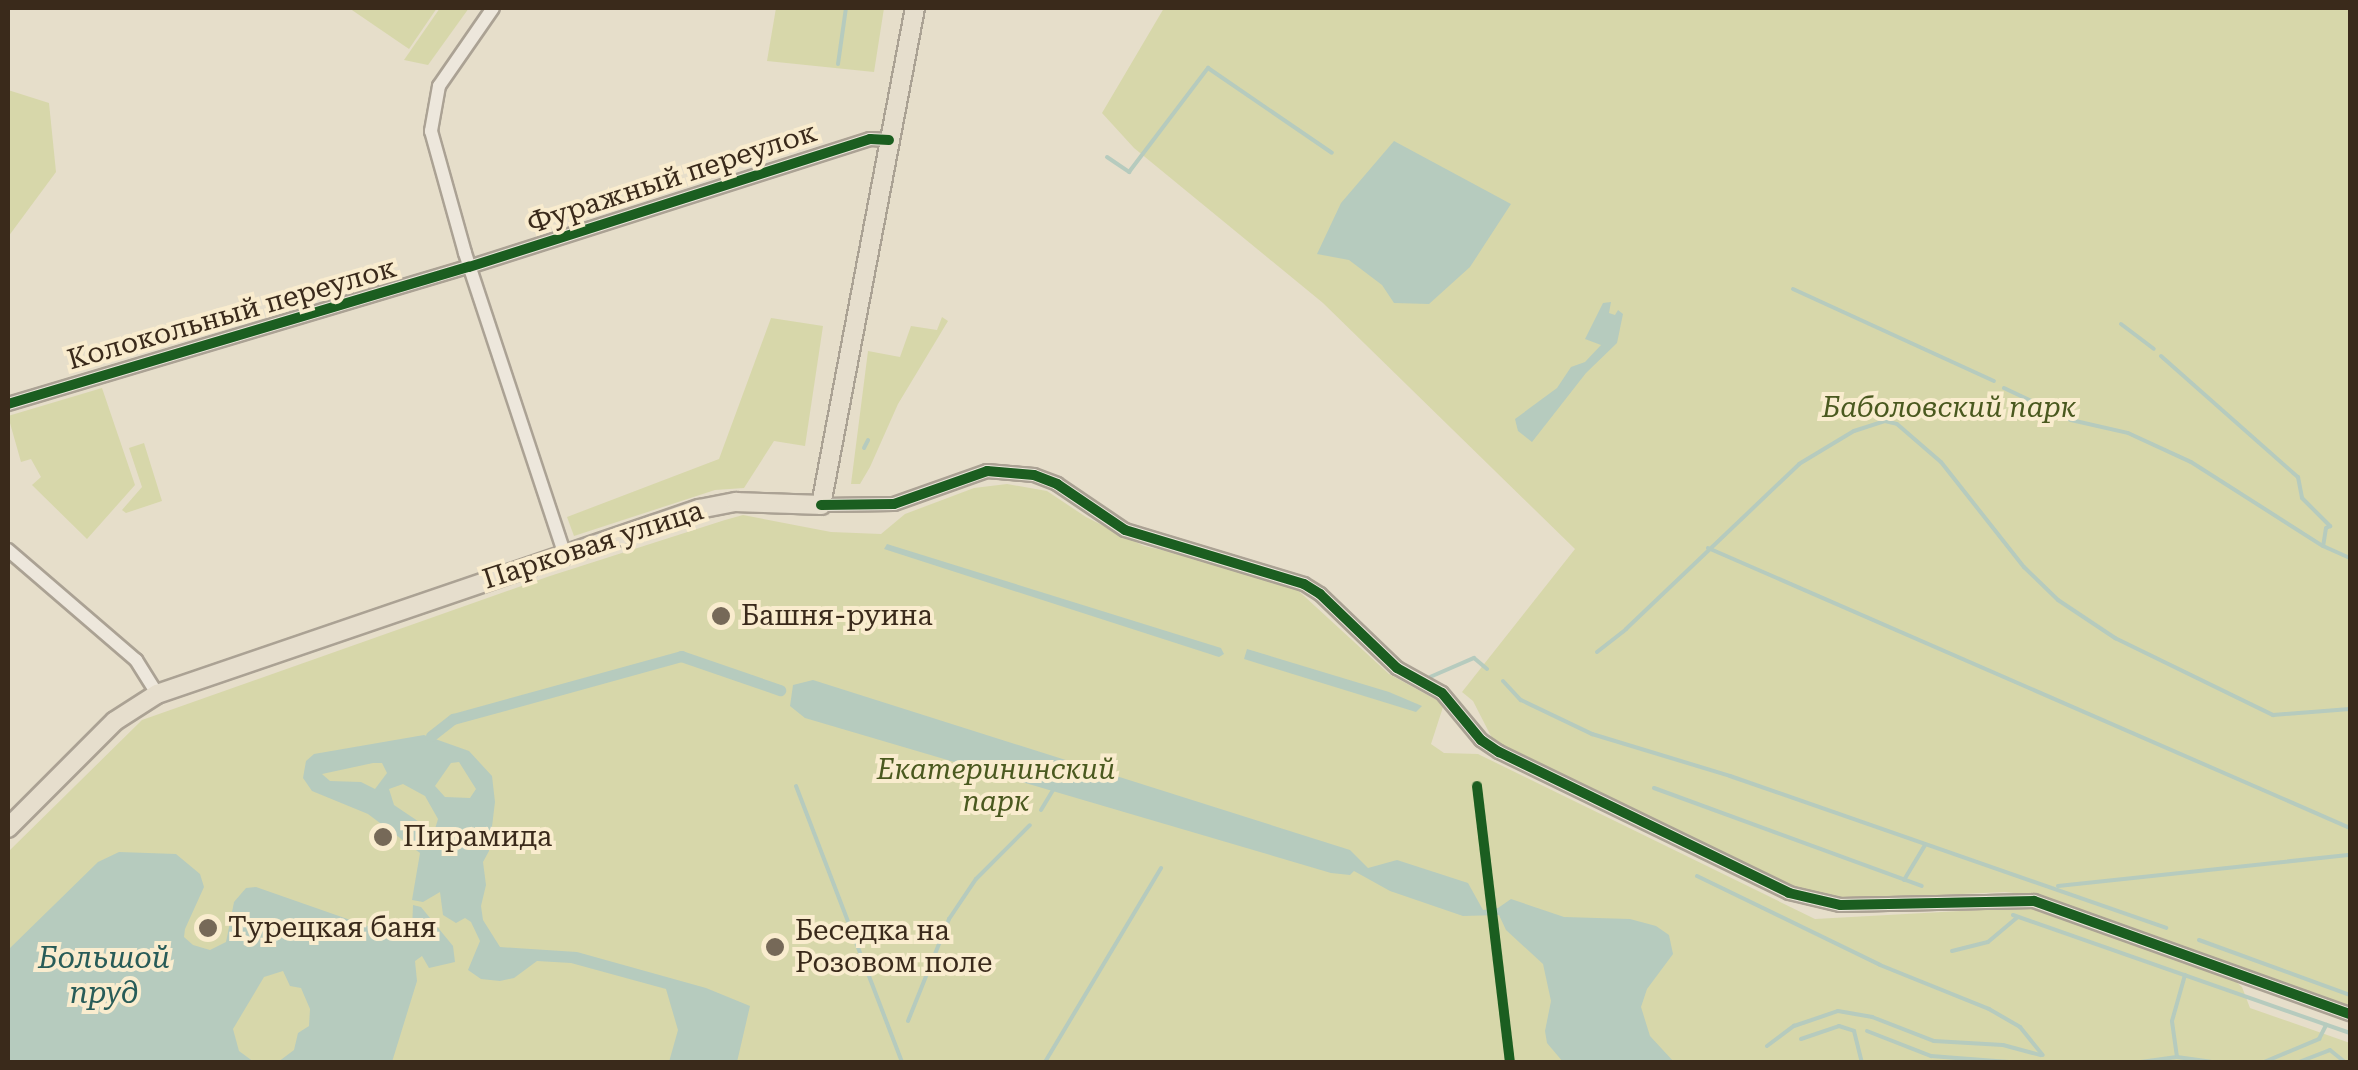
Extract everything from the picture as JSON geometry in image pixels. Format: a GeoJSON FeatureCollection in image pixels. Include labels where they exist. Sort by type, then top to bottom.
{"type":"FeatureCollection","features":[{"type":"Feature","properties":{"kind":"main road"},"geometry":{"type":"LineString","coordinates":[[821,506],[915,8]]}},
{"type":"Feature","properties":{"kind":"main road","name":"Парковая улица"},"geometry":{"type":"LineString","coordinates":[[8,828],[115,720],[157,694],[718,503],[821,506]]}},
{"type":"Feature","properties":{"kind":"street"},"geometry":{"type":"LineString","coordinates":[[494,8],[459,52],[432,109],[436,158],[564,553]]}},
{"type":"Feature","properties":{"kind":"street","name":"Фуражный переулок"},"geometry":{"type":"LineString","coordinates":[[470,267],[870,139],[889,140]]}},
{"type":"Feature","properties":{"kind":"street","name":"Колокольный переулок"},"geometry":{"type":"LineString","coordinates":[[8,404],[470,267]]}},
{"type":"Feature","properties":{"kind":"street","name":"Парковая улица"},"geometry":{"type":"LineString","coordinates":[[821,506],[894,504],[988,472],[1034,475],[1057,484],[1125,530],[1304,584],[1396,668],[1442,693],[1481,740],[1499,752],[1789,893],[1840,905],[2034,901],[2350,1014]]}},
{"type":"Feature","properties":{"kind":"street"},"geometry":{"type":"LineString","coordinates":[[8,550],[136,660],[157,694]]}},
{"type":"Feature","properties":{"kind":"green space"},"geometry":{"type":"Polygon","coordinates":[[[349,8],[437,8],[409,49],[349,8]]]}},
{"type":"Feature","properties":{"kind":"green space"},"geometry":{"type":"Polygon","coordinates":[[[440,8],[469,8],[428,65],[404,60],[440,8]]]}},
{"type":"Feature","properties":{"kind":"green space"},"geometry":{"type":"Polygon","coordinates":[[[776,8],[884,8],[874,72],[767,61],[776,8]]]}},
{"type":"Feature","properties":{"kind":"green space","name":"Баболовский парк"},"geometry":{"type":"Polygon","coordinates":[[[1164,8],[2350,8],[2350,1006],[2040,896],[2005,892],[1854,899],[1800,891],[1493,740],[1473,701],[1462,692],[1575,549],[1323,303],[1134,148],[1102,113],[1164,8]]]}},
{"type":"Feature","properties":{"kind":"green space"},"geometry":{"type":"Polygon","coordinates":[[[8,90],[49,103],[56,172],[8,237],[8,90]]]}},
{"type":"Feature","properties":{"kind":"green space"},"geometry":{"type":"Polygon","coordinates":[[[942,317],[948,321],[898,404],[870,467],[860,484],[851,484],[868,351],[900,357],[911,326],[937,330],[942,317]]]}},
{"type":"Feature","properties":{"kind":"green space"},"geometry":{"type":"Polygon","coordinates":[[[771,318],[823,326],[805,446],[774,441],[744,488],[715,490],[574,536],[567,517],[719,459],[771,318]]]}},
{"type":"Feature","properties":{"kind":"green space"},"geometry":{"type":"Polygon","coordinates":[[[102,388],[135,485],[87,539],[32,485],[41,477],[31,459],[21,462],[8,416],[102,388]]]}},
{"type":"Feature","properties":{"kind":"green space"},"geometry":{"type":"Polygon","coordinates":[[[144,443],[162,501],[126,513],[122,510],[142,487],[129,448],[144,443]]]}},
{"type":"Feature","properties":{"kind":"green space","name":"Екатерининский парк"},"geometry":{"type":"Polygon","coordinates":[[[1007,484],[1047,491],[1086,517],[1144,546],[1256,571],[1291,584],[1389,674],[1444,704],[1431,744],[1444,753],[1478,754],[1815,919],[2033,907],[2234,980],[2242,987],[2250,1008],[2350,1043],[2350,1062],[8,1062],[8,852],[142,720],[550,576],[743,515],[831,532],[881,534],[905,514],[974,488],[1007,484]]]}},
{"type":"Feature","properties":{"kind":"water"},"geometry":{"type":"Polygon","coordinates":[[[1394,141],[1511,204],[1470,267],[1429,304],[1394,303],[1382,285],[1349,260],[1317,254],[1341,203],[1394,141]]]}},
{"type":"Feature","properties":{"kind":"water"},"geometry":{"type":"Polygon","coordinates":[[[1611,302],[1609,313],[1615,315],[1618,310],[1623,314],[1617,343],[1586,373],[1532,442],[1518,431],[1515,419],[1557,388],[1571,367],[1585,362],[1601,345],[1585,339],[1603,303],[1611,302]]]}},
{"type":"Feature","properties":{"kind":"water"},"geometry":{"type":"Polygon","coordinates":[[[887,544],[1221,648],[1224,654],[1219,657],[884,549],[887,544]]]}},
{"type":"Feature","properties":{"kind":"water"},"geometry":{"type":"Polygon","coordinates":[[[1247,649],[1389,692],[1422,706],[1416,712],[1244,659],[1247,649]]]}},
{"type":"Feature","properties":{"kind":"water"},"geometry":{"type":"Polygon","coordinates":[[[813,680],[1350,850],[1368,868],[1397,860],[1468,883],[1483,910],[1498,908],[1511,899],[1564,917],[1630,919],[1656,926],[1669,935],[1673,954],[1647,989],[1641,1007],[1650,1036],[1674,1062],[1563,1062],[1547,1043],[1545,1031],[1551,1001],[1543,964],[1506,930],[1499,915],[1463,916],[1390,891],[1354,871],[1350,875],[1331,873],[805,718],[790,706],[793,685],[813,680]]]}},
{"type":"Feature","properties":{"kind":"water"},"geometry":{"type":"Polygon","coordinates":[[[424,735],[469,751],[492,776],[495,802],[489,851],[483,862],[486,885],[481,906],[483,920],[500,947],[577,952],[706,988],[750,1006],[737,1062],[669,1062],[678,1030],[666,989],[571,963],[537,961],[514,978],[500,981],[481,979],[468,970],[480,941],[471,922],[465,918],[456,923],[443,915],[440,892],[423,902],[412,900],[420,853],[368,814],[312,791],[303,778],[306,761],[314,754],[424,735]],[[459,762],[451,763],[435,786],[445,797],[470,798],[476,789],[459,762]],[[382,763],[322,774],[330,781],[361,782],[375,789],[387,773],[382,763]],[[403,784],[389,789],[394,805],[434,832],[438,819],[425,796],[403,784]]]}},
{"type":"Feature","properties":{"kind":"water","name":"Большой пруд"},"geometry":{"type":"Polygon","coordinates":[[[119,852],[176,854],[200,874],[204,887],[184,937],[193,945],[210,950],[226,942],[234,902],[246,888],[256,887],[396,936],[412,930],[413,905],[421,907],[453,946],[455,962],[429,968],[422,956],[415,961],[417,981],[392,1062],[278,1062],[294,1050],[298,1033],[309,1026],[310,1009],[301,988],[290,986],[283,971],[264,977],[233,1029],[239,1051],[254,1062],[8,1062],[8,950],[98,862],[119,852]]]}},
{"type":"Feature","properties":{"kind":"waterway"},"geometry":{"type":"LineString","coordinates":[[838,64],[846,8]]}},
{"type":"Feature","properties":{"kind":"waterway"},"geometry":{"type":"LineString","coordinates":[[1107,157],[1129,172],[1208,68],[1332,153]]}},
{"type":"Feature","properties":{"kind":"waterway"},"geometry":{"type":"LineString","coordinates":[[1793,289],[1994,381]]}},
{"type":"Feature","properties":{"kind":"waterway"},"geometry":{"type":"LineString","coordinates":[[2121,324],[2154,349]]}},
{"type":"Feature","properties":{"kind":"waterway"},"geometry":{"type":"LineString","coordinates":[[2161,356],[2298,477],[2302,498],[2330,526],[2326,528],[2323,546]]}},
{"type":"Feature","properties":{"kind":"waterway"},"geometry":{"type":"LineString","coordinates":[[2004,388],[2071,420],[2128,433],[2191,462],[2323,546],[2350,558]]}},
{"type":"Feature","properties":{"kind":"waterway"},"geometry":{"type":"LineString","coordinates":[[1597,652],[1799,464],[1854,431],[1885,421],[1897,424],[1941,462],[2024,567],[2058,600],[2115,638],[2273,715],[2350,709]]}},
{"type":"Feature","properties":{"kind":"waterway"},"geometry":{"type":"LineString","coordinates":[[864,448],[868,440]]}},
{"type":"Feature","properties":{"kind":"waterway"},"geometry":{"type":"LineString","coordinates":[[1708,548],[2350,828]]}},
{"type":"Feature","properties":{"kind":"waterway"},"geometry":{"type":"LineString","coordinates":[[431,736],[453,719],[681,656],[780,690]]}},
{"type":"Feature","properties":{"kind":"waterway"},"geometry":{"type":"LineString","coordinates":[[1430,677],[1474,658],[1487,669]]}},
{"type":"Feature","properties":{"kind":"waterway"},"geometry":{"type":"LineString","coordinates":[[1503,681],[1521,700],[1592,734],[1730,776],[2166,928]]}},
{"type":"Feature","properties":{"kind":"waterway"},"geometry":{"type":"LineString","coordinates":[[796,786],[902,1062]]}},
{"type":"Feature","properties":{"kind":"waterway"},"geometry":{"type":"LineString","coordinates":[[1041,810],[1054,788]]}},
{"type":"Feature","properties":{"kind":"waterway"},"geometry":{"type":"LineString","coordinates":[[1654,788],[1922,886]]}},
{"type":"Feature","properties":{"kind":"waterway"},"geometry":{"type":"LineString","coordinates":[[908,1021],[949,919],[976,879],[1030,825]]}},
{"type":"Feature","properties":{"kind":"waterway"},"geometry":{"type":"LineString","coordinates":[[1904,880],[1925,845]]}},
{"type":"Feature","properties":{"kind":"waterway"},"geometry":{"type":"LineString","coordinates":[[2058,886],[2350,855]]}},
{"type":"Feature","properties":{"kind":"waterway"},"geometry":{"type":"LineString","coordinates":[[1045,1062],[1161,868]]}},
{"type":"Feature","properties":{"kind":"waterway"},"geometry":{"type":"LineString","coordinates":[[1697,876],[1880,965],[1989,1009],[2020,1027],[2043,1055]]}},
{"type":"Feature","properties":{"kind":"waterway"},"geometry":{"type":"LineString","coordinates":[[2013,915],[2350,1033]]}},
{"type":"Feature","properties":{"kind":"waterway"},"geometry":{"type":"LineString","coordinates":[[1952,951],[1988,942],[2017,918]]}},
{"type":"Feature","properties":{"kind":"waterway"},"geometry":{"type":"LineString","coordinates":[[2199,940],[2350,995]]}},
{"type":"Feature","properties":{"kind":"waterway"},"geometry":{"type":"LineString","coordinates":[[2177,1057],[2172,1021],[2185,975]]}},
{"type":"Feature","properties":{"kind":"waterway"},"geometry":{"type":"LineString","coordinates":[[1767,1046],[1794,1026],[1838,1011],[1872,1017],[1934,1041],[2003,1045],[2041,1055]]}},
{"type":"Feature","properties":{"kind":"waterway"},"geometry":{"type":"LineString","coordinates":[[2264,1062],[2319,1039],[2326,1025]]}},
{"type":"Feature","properties":{"kind":"waterway"},"geometry":{"type":"LineString","coordinates":[[1801,1039],[1839,1026],[1854,1031],[1862,1062]]}},
{"type":"Feature","properties":{"kind":"waterway"},"geometry":{"type":"LineString","coordinates":[[1867,1031],[1931,1056],[2009,1062]]}},
{"type":"Feature","properties":{"kind":"waterway"},"geometry":{"type":"LineString","coordinates":[[2299,1062],[2330,1050],[2345,1062]]}},
{"type":"Feature","properties":{"kind":"waterway"},"geometry":{"type":"LineString","coordinates":[[2141,1062],[2177,1057],[2211,1062]]}},
{"type":"Feature","properties":{"kind":"cycle path"},"geometry":{"type":"LineString","coordinates":[[8,404],[469,267],[870,139],[889,140]]}},
{"type":"Feature","properties":{"kind":"cycle path"},"geometry":{"type":"LineString","coordinates":[[821,505],[894,504],[987,471],[1034,475],[1057,484],[1125,530],[1304,584],[1320,594],[1397,668],[1442,693],[1481,740],[1499,752],[1789,893],[1840,905],[2034,901],[2350,1014]]}},
{"type":"Feature","properties":{"kind":"cycle path"},"geometry":{"type":"LineString","coordinates":[[1477,786],[1510,1062]]}},
{"type":"Feature","properties":{"kind":"place","name":"Башня-руина"},"geometry":{"type":"Point","coordinates":[721,616]}},
{"type":"Feature","properties":{"kind":"place","name":"Пирамида"},"geometry":{"type":"Point","coordinates":[383,837]}},
{"type":"Feature","properties":{"kind":"place","name":"Турецкая баня"},"geometry":{"type":"Point","coordinates":[208,928]}},
{"type":"Feature","properties":{"kind":"place","name":"Беседка на Розовом поле"},"geometry":{"type":"Point","coordinates":[775,947]}}]}
